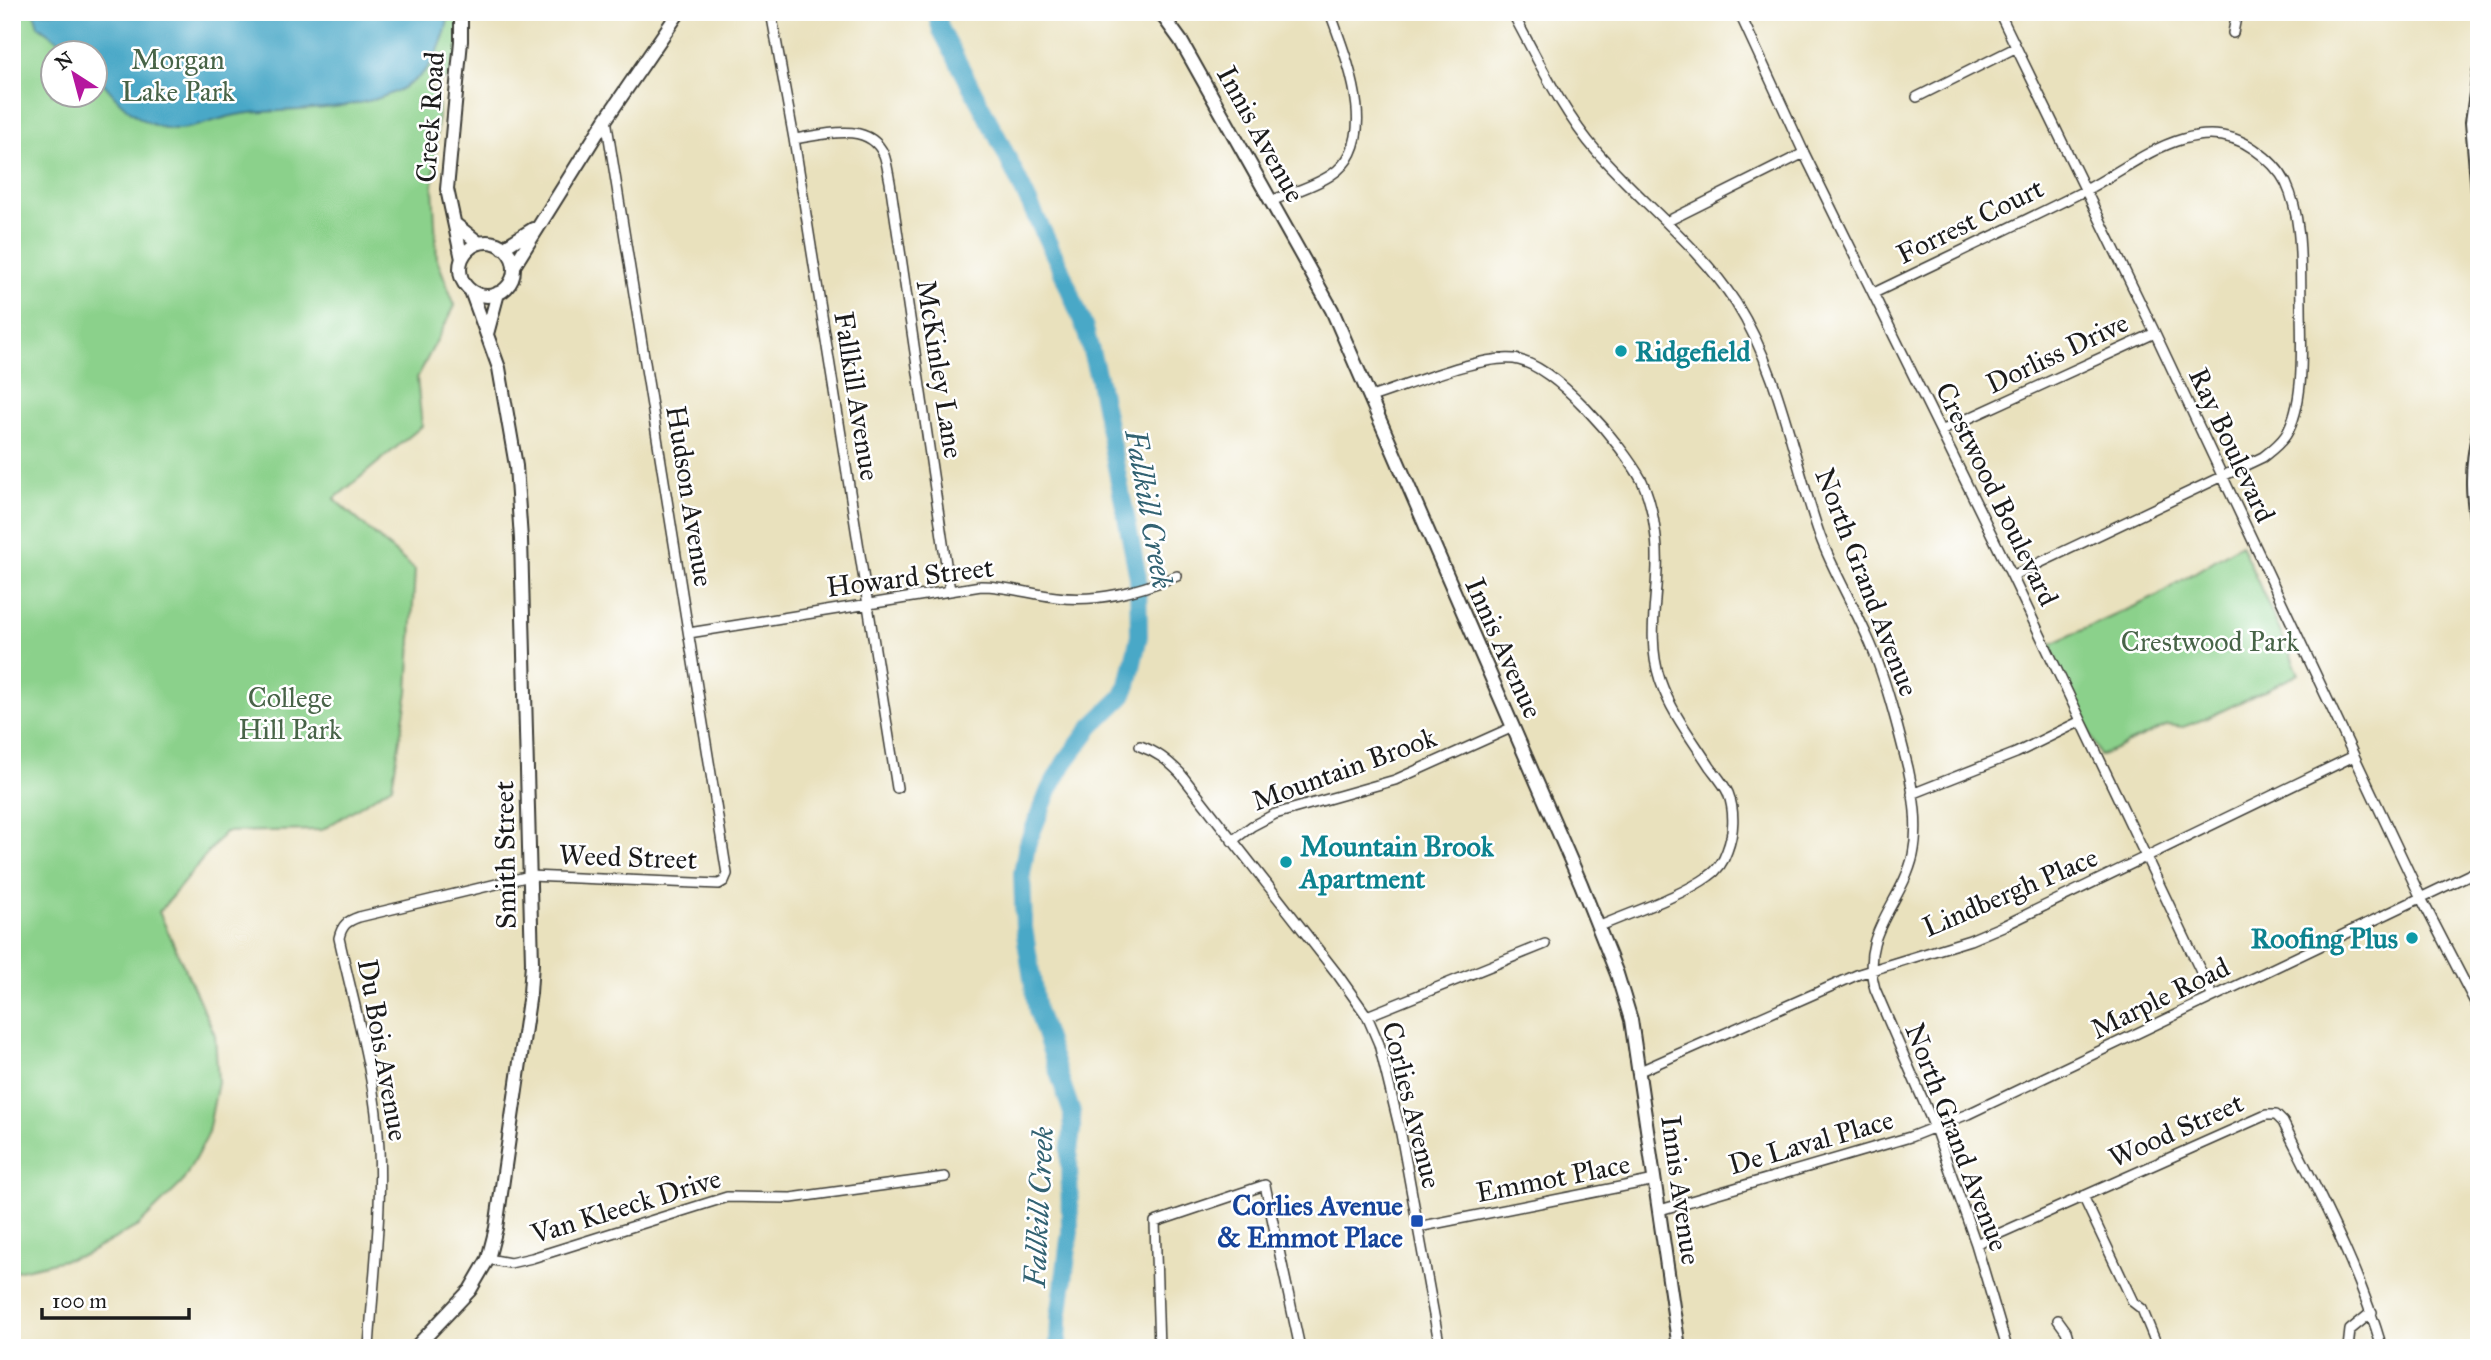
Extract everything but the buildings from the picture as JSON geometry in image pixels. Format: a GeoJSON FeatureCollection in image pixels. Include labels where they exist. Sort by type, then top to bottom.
{"type":"FeatureCollection","features":[{"type":"Feature","properties":{"kind":"street","name":"Creek Road"},"geometry":{"type":"LineString","coordinates":[[461,12],[461,41],[447,189],[462,259]]}},
{"type":"Feature","properties":{"kind":"street"},"geometry":{"type":"LineString","coordinates":[[514,265],[509,253],[503,248],[488,242],[479,243],[469,249],[462,259],[461,277],[471,291],[485,296],[498,293],[511,282],[514,265],[536,227],[680,12]]}},
{"type":"Feature","properties":{"kind":"street","name":"Fallkill Avenue"},"geometry":{"type":"LineString","coordinates":[[771,12],[794,139],[897,788]]}},
{"type":"Feature","properties":{"kind":"street","name":"Innis Avenue"},"geometry":{"type":"LineString","coordinates":[[1160,12],[1181,41],[1332,310],[1617,974],[1631,1020],[1640,1071],[1679,1348]]}},
{"type":"Feature","properties":{"kind":"street"},"geometry":{"type":"LineString","coordinates":[[1271,201],[1334,174],[1351,150],[1357,123],[1356,94],[1330,12]]}},
{"type":"Feature","properties":{"kind":"street","name":"North Grand Avenue"},"geometry":{"type":"LineString","coordinates":[[1512,12],[1578,127],[1598,153],[1666,222],[1728,292],[1748,325],[1762,356],[1821,539],[1868,638],[1889,701],[1913,794],[1916,820],[1912,857],[1873,946],[1870,971],[1875,989],[1935,1128],[1976,1244],[2007,1348]]}},
{"type":"Feature","properties":{"kind":"street","name":"Crestwood Boulevard"},"geometry":{"type":"LineString","coordinates":[[1739,12],[1804,153],[2012,576],[2213,997]]}},
{"type":"Feature","properties":{"kind":"street","name":"Ray Boulevard"},"geometry":{"type":"LineString","coordinates":[[1998,12],[2087,190],[2421,898],[2479,1010]]}},
{"type":"Feature","properties":{"kind":"street"},"geometry":{"type":"LineString","coordinates":[[2233,33],[2237,12]]}},
{"type":"Feature","properties":{"kind":"street"},"geometry":{"type":"LineString","coordinates":[[1917,97],[2015,48]]}},
{"type":"Feature","properties":{"kind":"street"},"geometry":{"type":"LineString","coordinates":[[2479,72],[2472,122],[2479,204]]}},
{"type":"Feature","properties":{"kind":"street","name":"Hudson Avenue"},"geometry":{"type":"LineString","coordinates":[[606,119],[727,874],[724,881]]}},
{"type":"Feature","properties":{"kind":"street","name":"McKinley Lane"},"geometry":{"type":"LineString","coordinates":[[794,139],[856,132],[875,142],[884,154],[950,591]]}},
{"type":"Feature","properties":{"kind":"street","name":"Forrest Court"},"geometry":{"type":"LineString","coordinates":[[1874,293],[2087,190],[2166,145],[2204,134],[2232,137],[2246,144],[2277,169],[2286,183],[2294,205],[2300,255],[2301,345],[2297,401],[2292,424],[2278,445],[2263,457],[2012,576]]}},
{"type":"Feature","properties":{"kind":"street"},"geometry":{"type":"LineString","coordinates":[[1666,222],[1804,153]]}},
{"type":"Feature","properties":{"kind":"street"},"geometry":{"type":"LineString","coordinates":[[455,224],[479,243]]}},
{"type":"Feature","properties":{"kind":"street"},"geometry":{"type":"LineString","coordinates":[[503,248],[536,227]]}},
{"type":"Feature","properties":{"kind":"street","name":"Smith Street"},"geometry":{"type":"LineString","coordinates":[[415,1348],[470,1290],[488,1259],[496,1228],[529,1010],[532,962],[520,495],[499,368],[471,291]]}},
{"type":"Feature","properties":{"kind":"street"},"geometry":{"type":"LineString","coordinates":[[487,335],[498,293]]}},
{"type":"Feature","properties":{"kind":"street","name":"Dorliss Drive"},"geometry":{"type":"LineString","coordinates":[[1941,431],[2155,333]]}},
{"type":"Feature","properties":{"kind":"street"},"geometry":{"type":"LineString","coordinates":[[1371,397],[1475,363],[1513,359],[1528,363],[1559,384],[1598,421],[1642,481],[1650,502],[1657,539],[1652,633],[1659,678],[1676,716],[1727,792],[1733,820],[1731,838],[1719,867],[1710,875],[1692,886],[1598,927]]}},
{"type":"Feature","properties":{"kind":"street"},"geometry":{"type":"LineString","coordinates":[[2479,430],[2473,505],[2479,537]]}},
{"type":"Feature","properties":{"kind":"street","name":"Howard Street"},"geometry":{"type":"LineString","coordinates":[[688,633],[981,586],[1004,586],[1056,597],[1087,599],[1146,588],[1177,576]]}},
{"type":"Feature","properties":{"kind":"street"},"geometry":{"type":"LineString","coordinates":[[1913,794],[2005,757],[2081,721]]}},
{"type":"Feature","properties":{"kind":"street","name":"Mountain Brook"},"geometry":{"type":"LineString","coordinates":[[1232,841],[1275,814],[1395,780],[1513,727]]}},
{"type":"Feature","properties":{"kind":"street","name":"Corlies Avenue"},"geometry":{"type":"LineString","coordinates":[[1140,746],[1168,761],[1338,975],[1367,1016],[1379,1044],[1401,1134],[1440,1348]]}},
{"type":"Feature","properties":{"kind":"street","name":"Lindbergh Place"},"geometry":{"type":"LineString","coordinates":[[1640,1071],[1870,971],[1970,940],[2354,757]]}},
{"type":"Feature","properties":{"kind":"street","name":"Marple Road"},"geometry":{"type":"LineString","coordinates":[[1935,1128],[2009,1096],[2479,870]]}},
{"type":"Feature","properties":{"kind":"street","name":"Weed Street"},"geometry":{"type":"LineString","coordinates":[[341,928],[349,921],[359,918],[530,876],[719,884],[724,881]]}},
{"type":"Feature","properties":{"kind":"street","name":"Du Bois Avenue"},"geometry":{"type":"LineString","coordinates":[[341,928],[340,938],[355,1001],[379,1149],[369,1348]]}},
{"type":"Feature","properties":{"kind":"street"},"geometry":{"type":"LineString","coordinates":[[1367,1016],[1545,944]]}},
{"type":"Feature","properties":{"kind":"street","name":"Wood Street"},"geometry":{"type":"LineString","coordinates":[[1976,1244],[2266,1115],[2276,1115],[2283,1122],[2349,1253],[2372,1312],[2382,1348]]}},
{"type":"Feature","properties":{"kind":"street","name":"De Laval Place"},"geometry":{"type":"LineString","coordinates":[[1660,1210],[1935,1128]]}},
{"type":"Feature","properties":{"kind":"street","name":"Van Kleeck Drive"},"geometry":{"type":"LineString","coordinates":[[488,1259],[510,1263],[532,1258],[727,1197],[742,1195],[770,1199],[791,1198],[945,1177]]}},
{"type":"Feature","properties":{"kind":"street","name":"Emmot Place"},"geometry":{"type":"LineString","coordinates":[[1418,1227],[1655,1180]]}},
{"type":"Feature","properties":{"kind":"street"},"geometry":{"type":"LineString","coordinates":[[1159,1348],[1155,1222],[1265,1185],[1300,1348]]}},
{"type":"Feature","properties":{"kind":"street"},"geometry":{"type":"LineString","coordinates":[[2083,1196],[2133,1302],[2143,1309],[2158,1348]]}},
{"type":"Feature","properties":{"kind":"street"},"geometry":{"type":"LineString","coordinates":[[2348,1348],[2350,1330],[2372,1312]]}},
{"type":"Feature","properties":{"kind":"street"},"geometry":{"type":"LineString","coordinates":[[2058,1320],[2066,1331],[2071,1348]]}},
{"type":"Feature","properties":{"kind":"green space","name":"College Hill Park"},"geometry":{"type":"Polygon","coordinates":[[[12,12],[461,12],[458,74],[429,86],[439,105],[433,187],[437,259],[455,306],[417,378],[422,426],[334,499],[415,570],[408,692],[392,786],[322,830],[225,832],[159,912],[215,1035],[218,1082],[207,1137],[182,1183],[138,1226],[85,1255],[12,1272],[12,12]]]}},
{"type":"Feature","properties":{"kind":"green space","name":"Crestwood Park"},"geometry":{"type":"Polygon","coordinates":[[[2241,544],[2299,674],[2207,718],[2183,727],[2168,725],[2100,756],[2049,645],[2153,598],[2241,544]]]}},
{"type":"Feature","properties":{"kind":"water","name":"Morgan Lake Park"},"geometry":{"type":"Polygon","coordinates":[[[34,12],[448,12],[442,39],[428,67],[409,85],[384,96],[356,104],[326,108],[242,114],[177,129],[154,125],[136,116],[108,88],[108,38],[55,38],[38,26],[34,12]]]}},
{"type":"Feature","properties":{"kind":"waterway","name":"Fallkill Creek"},"geometry":{"type":"LineString","coordinates":[[936,12],[941,30],[999,140],[1060,267],[1085,329],[1099,381],[1138,577],[1139,636],[1128,685],[1122,697],[1092,726],[1065,762],[1049,790],[1027,845],[1022,874],[1024,928],[1037,1010],[1072,1113],[1069,1151],[1070,1232],[1058,1348]]}},
{"type":"Feature","properties":{"kind":"place","name":"Ridgefield"},"geometry":{"type":"Point","coordinates":[1621,351]}},
{"type":"Feature","properties":{"kind":"place","name":"Mountain Brook Apartment"},"geometry":{"type":"Point","coordinates":[1286,862]}},
{"type":"Feature","properties":{"kind":"place","name":"Roofing Plus"},"geometry":{"type":"Point","coordinates":[2412,938]}},
{"type":"Feature","properties":{"kind":"place","name":"Corlies Avenue & Emmot Place"},"geometry":{"type":"Point","coordinates":[1417,1221]}}]}
